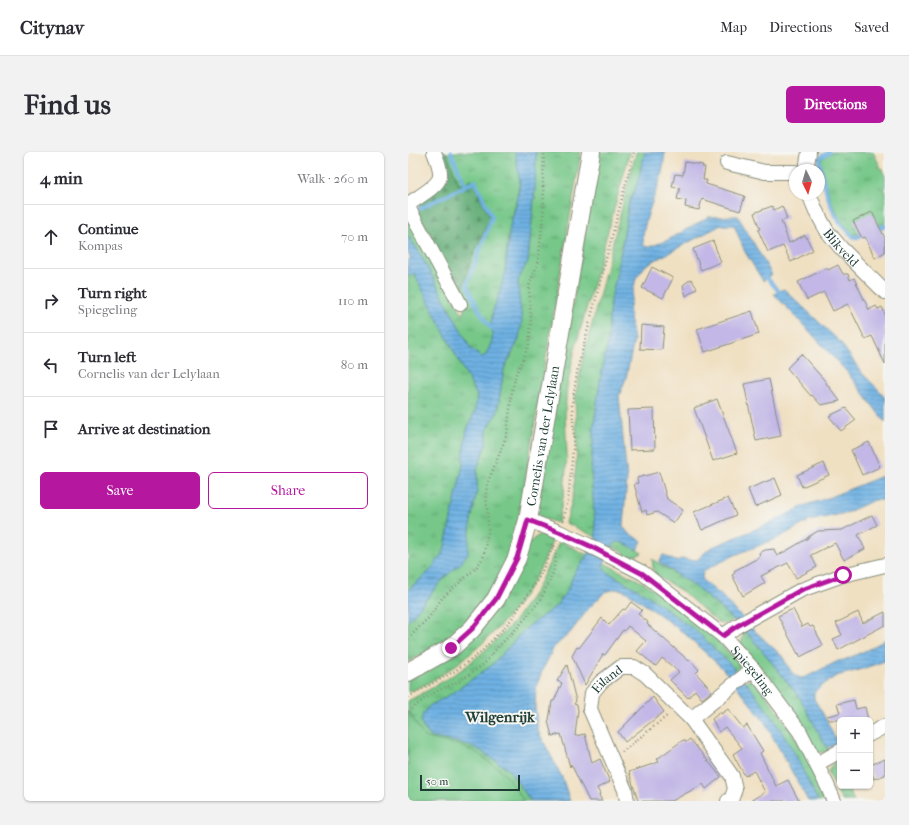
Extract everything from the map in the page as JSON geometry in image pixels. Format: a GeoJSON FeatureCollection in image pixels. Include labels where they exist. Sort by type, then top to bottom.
{"type":"FeatureCollection","features":[{"type":"Feature","properties":{"kind":"street"},"geometry":{"type":"LineString","coordinates":[[434,152],[440,168],[440,178],[434,187],[410,203],[409,209],[460,304]]}},
{"type":"Feature","properties":{"kind":"street","name":"Cornelis van der Lelylaan"},"geometry":{"type":"LineString","coordinates":[[408,672],[451,648],[472,629],[496,599],[517,558],[528,520],[591,152]]}},
{"type":"Feature","properties":{"kind":"street"},"geometry":{"type":"LineString","coordinates":[[807,164],[809,152]]}},
{"type":"Feature","properties":{"kind":"street"},"geometry":{"type":"LineString","coordinates":[[727,163],[765,172],[789,172]]}},
{"type":"Feature","properties":{"kind":"street","name":"Blikveld"},"geometry":{"type":"LineString","coordinates":[[811,200],[827,231],[841,248],[885,292]]}},
{"type":"Feature","properties":{"kind":"street","name":"Spiegeling"},"geometry":{"type":"LineString","coordinates":[[528,520],[588,545],[643,574],[723,636],[748,673],[800,732],[834,801]]}},
{"type":"Feature","properties":{"kind":"street"},"geometry":{"type":"LineString","coordinates":[[723,636],[737,626],[801,590],[843,575],[885,565]]}},
{"type":"Feature","properties":{"kind":"street","name":"Eiland"},"geometry":{"type":"LineString","coordinates":[[627,801],[625,790],[590,709],[592,693],[601,682],[621,667],[634,667],[645,674],[691,719],[732,776],[735,788],[730,801]]}},
{"type":"Feature","properties":{"kind":"street"},"geometry":{"type":"LineString","coordinates":[[691,719],[748,673]]}},
{"type":"Feature","properties":{"kind":"street"},"geometry":{"type":"LineString","coordinates":[[873,732],[885,726]]}},
{"type":"Feature","properties":{"kind":"street"},"geometry":{"type":"LineString","coordinates":[[817,764],[837,753]]}},
{"type":"Feature","properties":{"kind":"path"},"geometry":{"type":"LineString","coordinates":[[408,639],[430,616],[442,598],[475,569],[483,558],[488,533],[486,495],[487,484],[500,455],[507,434],[512,391],[516,374],[529,344],[531,324],[529,286],[538,263],[544,208],[544,152]]}},
{"type":"Feature","properties":{"kind":"path"},"geometry":{"type":"LineString","coordinates":[[408,712],[424,699],[439,690],[460,681],[484,664],[498,647],[519,626],[540,599],[553,574],[556,556],[554,544]]}},
{"type":"Feature","properties":{"kind":"path"},"geometry":{"type":"LineString","coordinates":[[612,759],[679,707]]}},
{"type":"Feature","properties":{"kind":"green space"},"geometry":{"type":"Polygon","coordinates":[[[440,152],[446,152],[459,185],[472,179],[490,218],[471,260],[462,290],[458,293],[417,217],[421,201],[448,169],[440,152]]]}},
{"type":"Feature","properties":{"kind":"green space"},"geometry":{"type":"Polygon","coordinates":[[[450,152],[515,152],[520,182],[507,243],[505,273],[493,311],[491,324],[493,335],[485,357],[481,357],[471,349],[418,250],[408,237],[408,215],[463,315],[465,304],[458,293],[462,290],[471,260],[490,218],[472,179],[460,186],[447,154],[450,152]]]}},
{"type":"Feature","properties":{"kind":"green space"},"geometry":{"type":"Polygon","coordinates":[[[536,152],[581,152],[520,510],[509,557],[493,588],[463,625],[432,649],[408,662],[408,621],[445,577],[461,563],[477,490],[477,469],[486,444],[487,430],[497,413],[504,369],[519,339],[518,280],[528,261],[535,188],[536,152]]]}},
{"type":"Feature","properties":{"kind":"green space"},"geometry":{"type":"Polygon","coordinates":[[[599,152],[630,152],[574,353],[567,387],[565,412],[567,455],[564,493],[558,523],[541,518],[537,512],[599,152]]]}},
{"type":"Feature","properties":{"kind":"green space"},"geometry":{"type":"Polygon","coordinates":[[[636,152],[645,152],[637,185],[629,203],[618,268],[610,304],[608,341],[600,381],[594,425],[591,471],[596,537],[566,523],[573,496],[576,465],[577,444],[575,398],[583,359],[636,152]]]}},
{"type":"Feature","properties":{"kind":"green space"},"geometry":{"type":"Polygon","coordinates":[[[832,152],[873,152],[885,176],[885,223],[854,235],[836,212],[825,182],[825,164],[822,164],[821,159],[832,152]]]}},
{"type":"Feature","properties":{"kind":"green space"},"geometry":{"type":"Polygon","coordinates":[[[414,272],[477,396],[475,411],[467,430],[463,465],[444,551],[430,571],[408,590],[408,276],[414,272]]]}},
{"type":"Feature","properties":{"kind":"green space"},"geometry":{"type":"Polygon","coordinates":[[[539,535],[553,539],[542,566],[530,586],[507,617],[480,646],[465,658],[430,682],[408,692],[408,680],[430,669],[532,540],[539,535]]]}},
{"type":"Feature","properties":{"kind":"green space"},"geometry":{"type":"Polygon","coordinates":[[[560,541],[587,555],[574,574],[568,589],[557,605],[525,629],[491,666],[448,696],[429,706],[423,727],[428,734],[478,749],[508,769],[531,801],[408,801],[408,701],[464,668],[491,645],[514,622],[537,588],[560,541]]]}},
{"type":"Feature","properties":{"kind":"green space"},"geometry":{"type":"Polygon","coordinates":[[[617,542],[625,543],[642,553],[629,557],[624,556],[625,553],[612,547],[617,542]]]}},
{"type":"Feature","properties":{"kind":"green space"},"geometry":{"type":"Polygon","coordinates":[[[652,559],[697,588],[733,620],[725,624],[716,621],[683,592],[654,574],[652,559]]]}},
{"type":"Feature","properties":{"kind":"green space"},"geometry":{"type":"Polygon","coordinates":[[[604,563],[644,583],[674,603],[700,624],[739,662],[740,670],[737,673],[729,663],[647,595],[607,572],[603,566],[604,563]]]}},
{"type":"Feature","properties":{"kind":"green space"},"geometry":{"type":"Polygon","coordinates":[[[744,630],[800,698],[829,751],[817,753],[800,721],[774,683],[741,645],[744,630]]]}},
{"type":"Feature","properties":{"kind":"green space"},"geometry":{"type":"Polygon","coordinates":[[[748,680],[756,681],[787,724],[811,764],[828,801],[818,801],[774,719],[746,682],[748,680]]]}},
{"type":"Feature","properties":{"kind":"green space"},"geometry":{"type":"Polygon","coordinates":[[[408,711],[424,737],[458,745],[476,752],[504,773],[524,801],[408,801],[408,711]]]}},
{"type":"Feature","properties":{"kind":"green space"},"geometry":{"type":"Polygon","coordinates":[[[834,761],[837,766],[837,789],[848,789],[854,801],[842,801],[828,772],[834,761]]]}},
{"type":"Feature","properties":{"kind":"water"},"geometry":{"type":"Polygon","coordinates":[[[515,152],[536,152],[535,188],[528,261],[518,280],[522,320],[519,339],[504,369],[497,413],[487,430],[486,444],[477,469],[477,490],[471,520],[468,553],[461,563],[445,577],[408,621],[408,590],[430,571],[444,551],[463,465],[467,430],[475,411],[477,396],[414,273],[408,276],[408,260],[411,259],[408,252],[408,236],[419,252],[471,349],[481,357],[485,356],[491,344],[493,335],[491,324],[493,311],[505,273],[510,226],[517,202],[520,182],[515,152]]]}},
{"type":"Feature","properties":{"kind":"water"},"geometry":{"type":"Polygon","coordinates":[[[645,152],[665,152],[661,177],[646,222],[643,239],[644,246],[649,247],[668,240],[708,217],[738,216],[772,275],[763,281],[745,252],[734,225],[721,225],[646,265],[636,278],[629,311],[634,340],[626,378],[619,396],[627,479],[623,526],[628,533],[642,541],[637,550],[624,543],[617,542],[614,544],[603,566],[607,572],[647,595],[697,632],[729,663],[746,682],[774,719],[795,754],[818,801],[808,801],[764,721],[723,669],[684,633],[634,596],[623,590],[616,589],[605,592],[589,608],[570,633],[554,647],[542,671],[536,688],[535,706],[538,731],[562,777],[570,801],[531,801],[508,769],[478,749],[462,743],[431,737],[423,727],[421,721],[423,714],[429,706],[448,696],[491,666],[525,629],[557,605],[568,589],[574,574],[585,559],[596,538],[591,471],[594,425],[600,381],[608,341],[610,304],[618,268],[629,203],[637,185],[645,152]]]}},
{"type":"Feature","properties":{"kind":"water"},"geometry":{"type":"Polygon","coordinates":[[[784,289],[840,342],[862,373],[881,392],[885,399],[885,422],[847,372],[774,294],[784,289]]]}},
{"type":"Feature","properties":{"kind":"water"},"geometry":{"type":"Polygon","coordinates":[[[885,475],[885,500],[874,500],[846,513],[809,521],[778,538],[735,555],[705,570],[702,576],[703,581],[721,595],[755,631],[782,656],[792,673],[801,678],[867,650],[885,640],[885,661],[836,676],[814,693],[814,699],[837,742],[837,744],[827,748],[800,698],[744,630],[697,588],[659,562],[663,555],[675,561],[683,559],[697,560],[710,548],[768,524],[806,505],[885,475]]]}},
{"type":"Feature","properties":{"kind":"building"},"geometry":{"type":"Polygon","coordinates":[[[685,162],[703,165],[702,167],[705,167],[703,180],[707,180],[706,184],[745,196],[740,211],[702,199],[699,210],[685,207],[686,201],[677,199],[680,188],[672,187],[675,174],[683,175],[685,162]]]}},
{"type":"Feature","properties":{"kind":"building"},"geometry":{"type":"Polygon","coordinates":[[[772,206],[774,210],[782,206],[787,219],[781,221],[789,243],[805,235],[813,250],[791,262],[783,246],[768,252],[758,230],[760,229],[754,213],[772,206]]]}},
{"type":"Feature","properties":{"kind":"building"},"geometry":{"type":"Polygon","coordinates":[[[872,212],[885,238],[885,252],[875,258],[865,237],[862,238],[853,221],[872,212]]]}},
{"type":"Feature","properties":{"kind":"building"},"geometry":{"type":"Polygon","coordinates":[[[713,241],[721,262],[701,270],[693,249],[713,241]]]}},
{"type":"Feature","properties":{"kind":"building"},"geometry":{"type":"Polygon","coordinates":[[[838,265],[843,274],[848,274],[850,280],[854,278],[869,310],[876,306],[878,309],[882,307],[885,314],[885,364],[872,336],[865,339],[848,304],[833,311],[824,292],[807,300],[798,282],[827,268],[828,270],[838,265]]]}},
{"type":"Feature","properties":{"kind":"building"},"geometry":{"type":"Polygon","coordinates":[[[652,267],[673,278],[663,298],[642,288],[652,267]]]}},
{"type":"Feature","properties":{"kind":"building"},"geometry":{"type":"Polygon","coordinates":[[[691,279],[697,288],[686,296],[683,285],[691,279]]]}},
{"type":"Feature","properties":{"kind":"building"},"geometry":{"type":"Polygon","coordinates":[[[752,311],[759,334],[705,352],[697,329],[752,311]]]}},
{"type":"Feature","properties":{"kind":"building"},"geometry":{"type":"Polygon","coordinates":[[[641,325],[664,327],[662,350],[640,349],[641,325]]]}},
{"type":"Feature","properties":{"kind":"building"},"geometry":{"type":"Polygon","coordinates":[[[801,354],[826,382],[840,401],[821,405],[812,395],[811,396],[787,368],[801,354]]]}},
{"type":"Feature","properties":{"kind":"building"},"geometry":{"type":"Polygon","coordinates":[[[769,379],[781,436],[756,441],[744,384],[769,379]]]}},
{"type":"Feature","properties":{"kind":"building"},"geometry":{"type":"Polygon","coordinates":[[[717,399],[737,453],[713,461],[694,408],[717,399]]]}},
{"type":"Feature","properties":{"kind":"building"},"geometry":{"type":"Polygon","coordinates":[[[846,408],[856,420],[841,431],[829,416],[846,408]]]}},
{"type":"Feature","properties":{"kind":"building"},"geometry":{"type":"Polygon","coordinates":[[[654,409],[655,449],[630,450],[628,410],[654,409]]]}},
{"type":"Feature","properties":{"kind":"building"},"geometry":{"type":"Polygon","coordinates":[[[869,442],[880,467],[862,475],[851,450],[869,442]]]}},
{"type":"Feature","properties":{"kind":"building"},"geometry":{"type":"Polygon","coordinates":[[[824,463],[829,475],[802,487],[797,475],[824,463]]]}},
{"type":"Feature","properties":{"kind":"building"},"geometry":{"type":"Polygon","coordinates":[[[659,472],[667,499],[683,510],[674,523],[657,512],[647,515],[646,510],[642,512],[634,484],[638,483],[637,478],[659,472]]]}},
{"type":"Feature","properties":{"kind":"building"},"geometry":{"type":"Polygon","coordinates":[[[775,478],[782,495],[755,507],[748,489],[775,478]]]}},
{"type":"Feature","properties":{"kind":"building"},"geometry":{"type":"Polygon","coordinates":[[[728,498],[736,515],[702,530],[694,512],[728,498]]]}},
{"type":"Feature","properties":{"kind":"building"},"geometry":{"type":"Polygon","coordinates":[[[872,515],[877,525],[858,535],[865,549],[844,560],[835,543],[811,555],[817,567],[796,578],[788,563],[761,576],[765,583],[743,596],[732,575],[735,573],[734,571],[760,557],[759,553],[765,550],[774,549],[777,556],[818,531],[842,530],[872,515]]]}},
{"type":"Feature","properties":{"kind":"building"},"geometry":{"type":"Polygon","coordinates":[[[631,602],[642,610],[638,614],[648,622],[647,624],[689,661],[690,660],[699,670],[696,673],[712,691],[702,699],[695,690],[688,698],[670,680],[679,672],[662,658],[656,666],[637,651],[646,641],[628,626],[624,631],[623,630],[605,655],[603,654],[585,685],[572,656],[577,647],[579,648],[602,618],[609,625],[631,602]]]}},
{"type":"Feature","properties":{"kind":"building"},"geometry":{"type":"Polygon","coordinates":[[[793,609],[802,627],[808,624],[810,627],[813,626],[823,645],[800,657],[778,616],[793,609]]]}},
{"type":"Feature","properties":{"kind":"building"},"geometry":{"type":"Polygon","coordinates":[[[858,612],[863,623],[885,612],[885,625],[838,650],[833,639],[842,635],[836,623],[858,612]]]}},
{"type":"Feature","properties":{"kind":"building"},"geometry":{"type":"Polygon","coordinates":[[[567,665],[576,701],[574,704],[577,705],[578,710],[575,736],[585,734],[592,763],[600,759],[610,782],[597,788],[602,801],[589,801],[571,764],[570,767],[561,734],[552,736],[548,721],[552,701],[554,701],[562,683],[557,681],[567,665]]]}},
{"type":"Feature","properties":{"kind":"building"},"geometry":{"type":"Polygon","coordinates":[[[653,697],[664,712],[625,742],[618,732],[653,697]]]}},
{"type":"Feature","properties":{"kind":"building"},"geometry":{"type":"Polygon","coordinates":[[[854,700],[856,709],[865,707],[867,717],[837,717],[837,720],[828,720],[827,716],[840,713],[837,704],[854,700]]]}},
{"type":"Feature","properties":{"kind":"building"},"geometry":{"type":"Polygon","coordinates":[[[728,709],[743,728],[747,725],[763,751],[760,753],[776,786],[788,780],[799,801],[750,801],[765,792],[754,771],[745,776],[736,760],[733,754],[742,748],[725,727],[719,732],[712,719],[720,712],[721,714],[728,709]]]}},
{"type":"Feature","properties":{"kind":"building"},"geometry":{"type":"Polygon","coordinates":[[[690,739],[721,777],[706,789],[703,784],[672,801],[638,801],[629,772],[659,762],[657,759],[683,740],[686,742],[690,739]]]}},
{"type":"Feature","properties":{"kind":"building"},"geometry":{"type":"Polygon","coordinates":[[[885,759],[885,775],[874,779],[873,764],[885,759]]]}},
{"type":"Feature","properties":{"kind":"waterway"},"geometry":{"type":"LineString","coordinates":[[451,152],[465,185]]}},
{"type":"Feature","properties":{"kind":"waterway"},"geometry":{"type":"LineString","coordinates":[[829,152],[819,158],[824,182],[832,208],[845,228],[855,238],[864,234]]}},
{"type":"Feature","properties":{"kind":"waterway"},"geometry":{"type":"LineString","coordinates":[[419,209],[475,181],[492,217],[467,285],[481,314],[492,329]]}},
{"type":"Feature","properties":{"kind":"waterway"},"geometry":{"type":"LineString","coordinates":[[876,229],[885,226]]}},
{"type":"Feature","properties":{"kind":"waterway"},"geometry":{"type":"LineString","coordinates":[[765,274],[782,295]]}},
{"type":"Feature","properties":{"kind":"district","name":"Wilgenrijk"},"geometry":{"type":"Point","coordinates":[500,717]}},
{"type":"Feature","properties":{"kind":"route"},"geometry":{"type":"LineString","coordinates":[[451,648],[472,629],[496,599],[517,558],[528,520],[588,545],[643,574],[723,636],[737,626],[801,590],[843,575]]}}]}
